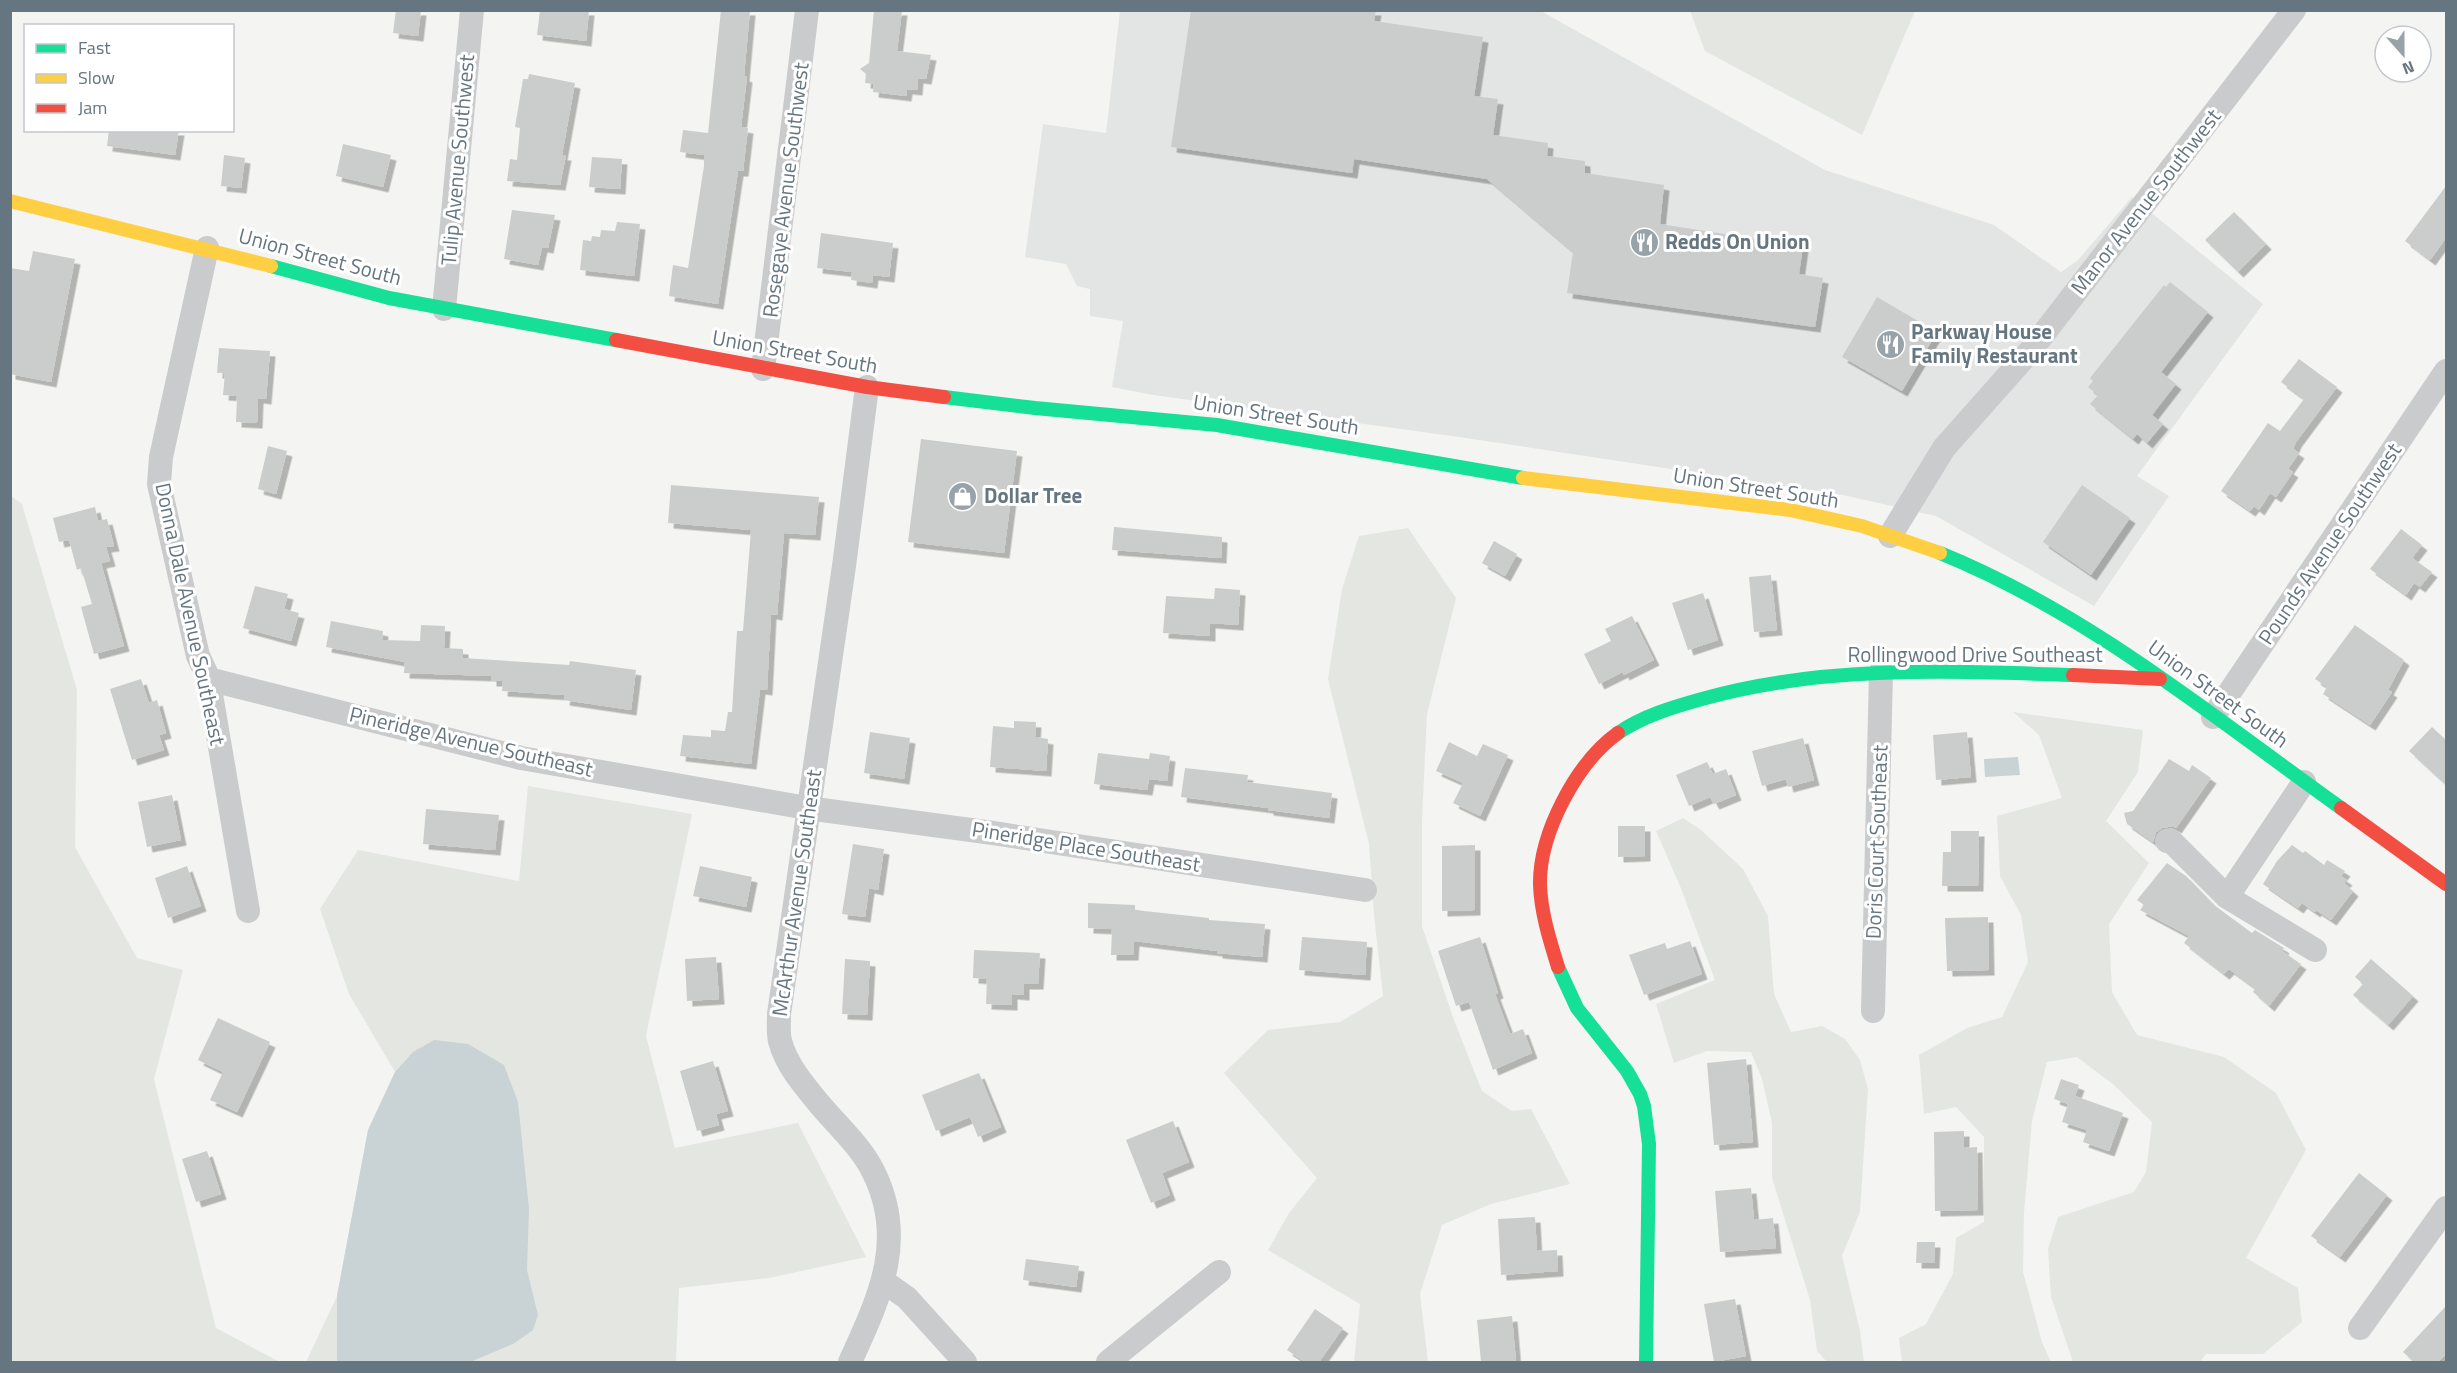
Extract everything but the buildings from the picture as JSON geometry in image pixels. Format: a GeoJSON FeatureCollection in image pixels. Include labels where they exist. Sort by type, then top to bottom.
{"type":"FeatureCollection","features":[{"type":"Feature","properties":{"kind":"main road","name":"Union Street South"},"geometry":{"type":"LineString","coordinates":[[10,201],[207,248],[389,298],[763,369],[867,387],[1035,408],[1217,425],[1537,480],[1790,510],[1862,526],[1984,571],[2030,594],[2109,642],[2446,884]]}},
{"type":"Feature","properties":{"kind":"main road","name":"Rollingwood Drive Southeast"},"geometry":{"type":"LineString","coordinates":[[1646,1362],[1649,1144],[1646,1114],[1639,1092],[1628,1073],[1576,1007],[1566,985],[1544,917],[1540,893],[1541,866],[1546,840],[1559,807],[1588,759],[1608,740],[1640,720],[1714,694],[1761,684],[1881,672],[2103,675],[2160,679]]}},
{"type":"Feature","properties":{"kind":"street","name":"Tulip Avenue Southwest"},"geometry":{"type":"LineString","coordinates":[[444,309],[471,10]]}},
{"type":"Feature","properties":{"kind":"street","name":"Rosegaye Avenue Southwest"},"geometry":{"type":"LineString","coordinates":[[763,369],[807,10]]}},
{"type":"Feature","properties":{"kind":"street","name":"Manor Avenue Southwest"},"geometry":{"type":"LineString","coordinates":[[1890,536],[1944,448],[2031,350],[2294,10]]}},
{"type":"Feature","properties":{"kind":"street","name":"Donna Dale Avenue Southeast"},"geometry":{"type":"LineString","coordinates":[[207,248],[161,457],[159,484],[198,656],[208,679],[248,911]]}},
{"type":"Feature","properties":{"kind":"street","name":"Pounds Avenue Southwest"},"geometry":{"type":"LineString","coordinates":[[2213,717],[2446,371]]}},
{"type":"Feature","properties":{"kind":"street","name":"McArthur Avenue Southeast"},"geometry":{"type":"LineString","coordinates":[[850,1362],[878,1301],[888,1265],[890,1226],[886,1205],[873,1170],[804,1086],[780,1041],[779,1014],[867,387]]}},
{"type":"Feature","properties":{"kind":"street","name":"Doris Court Southeast"},"geometry":{"type":"LineString","coordinates":[[1873,1011],[1881,672]]}},
{"type":"Feature","properties":{"kind":"street","name":"Pineridge Avenue Southeast"},"geometry":{"type":"LineString","coordinates":[[208,679],[521,758],[807,808]]}},
{"type":"Feature","properties":{"kind":"street"},"geometry":{"type":"LineString","coordinates":[[2227,897],[2304,782]]}},
{"type":"Feature","properties":{"kind":"street","name":"Pineridge Place Southeast"},"geometry":{"type":"LineString","coordinates":[[807,808],[993,833],[1365,890]]}},
{"type":"Feature","properties":{"kind":"street"},"geometry":{"type":"LineString","coordinates":[[2167,841],[2170,840],[2227,897],[2315,950]]}},
{"type":"Feature","properties":{"kind":"street"},"geometry":{"type":"LineString","coordinates":[[2360,1328],[2446,1208]]}},
{"type":"Feature","properties":{"kind":"street"},"geometry":{"type":"LineString","coordinates":[[1108,1362],[1220,1272]]}},
{"type":"Feature","properties":{"kind":"street"},"geometry":{"type":"LineString","coordinates":[[883,1281],[907,1298],[964,1362]]}},
{"type":"Feature","properties":{"kind":"shaded area"},"geometry":{"type":"Polygon","coordinates":[[[1539,10],[1825,170],[1994,225],[2061,272],[2078,260],[2132,197],[2263,304],[2137,476],[2169,496],[2094,606],[1936,516],[1843,495],[1459,437],[1153,395],[1112,387],[1123,321],[1090,316],[1090,289],[1077,286],[1066,264],[1025,257],[1043,124],[1106,133],[1120,11],[1539,10]]]}},
{"type":"Feature","properties":{"kind":"shaded area"},"geometry":{"type":"Polygon","coordinates":[[[1690,11],[1915,11],[1862,135],[1705,51],[1690,11]]]}},
{"type":"Feature","properties":{"kind":"shaded area"},"geometry":{"type":"Polygon","coordinates":[[[11,496],[22,504],[77,690],[75,847],[137,958],[183,970],[154,1079],[216,1328],[280,1362],[11,1362],[11,496]]]}},
{"type":"Feature","properties":{"kind":"shaded area"},"geometry":{"type":"Polygon","coordinates":[[[1408,528],[1456,598],[1427,714],[1422,820],[1422,926],[1454,1020],[1482,1091],[1512,1111],[1531,1109],[1570,1184],[1491,1204],[1442,1225],[1420,1294],[1428,1362],[1354,1362],[1360,1304],[1268,1250],[1289,1213],[1317,1178],[1224,1073],[1268,1030],[1340,1022],[1383,996],[1369,844],[1328,679],[1342,589],[1359,536],[1408,528]]]}},
{"type":"Feature","properties":{"kind":"shaded area"},"geometry":{"type":"Polygon","coordinates":[[[2013,712],[2143,730],[2138,772],[2106,821],[2149,863],[2109,924],[2112,992],[2137,1035],[2224,1057],[2276,1093],[2306,1150],[2246,1258],[2298,1288],[2302,1322],[2263,1354],[2206,1354],[2200,1362],[2073,1362],[2051,1297],[2048,1249],[2058,1217],[2134,1192],[2146,1172],[2152,1122],[2114,1085],[2077,1057],[2047,1062],[2032,1121],[2024,1212],[2023,1272],[2042,1342],[2051,1362],[1902,1362],[1899,1338],[1926,1324],[1953,1274],[1956,1238],[1984,1222],[1984,1137],[1956,1107],[1924,1114],[1919,1055],[1967,1028],[2002,1017],[2028,962],[2021,915],[2000,876],[1997,816],[2062,798],[2039,735],[2013,712]]]}},
{"type":"Feature","properties":{"kind":"shaded area"},"geometry":{"type":"Polygon","coordinates":[[[2018,757],[2020,775],[1985,777],[1984,759],[2018,757]]]}},
{"type":"Feature","properties":{"kind":"shaded area"},"geometry":{"type":"Polygon","coordinates":[[[528,786],[692,814],[646,1036],[675,1148],[798,1123],[866,1257],[769,1278],[679,1288],[676,1362],[306,1362],[337,1296],[368,1130],[395,1072],[349,994],[320,909],[358,850],[519,881],[528,786]]]}},
{"type":"Feature","properties":{"kind":"shaded area"},"geometry":{"type":"Polygon","coordinates":[[[1683,818],[1701,830],[1743,869],[1768,916],[1774,994],[1791,1032],[1822,1026],[1845,1039],[1860,1060],[1868,1089],[1860,1212],[1842,1256],[1860,1331],[1864,1362],[1827,1362],[1817,1351],[1810,1300],[1772,1178],[1772,1123],[1762,1079],[1751,1052],[1707,1051],[1674,1063],[1656,1004],[1715,980],[1680,886],[1656,831],[1683,818]]]}},
{"type":"Feature","properties":{"kind":"shaded area"},"geometry":{"type":"Polygon","coordinates":[[[434,1040],[468,1044],[504,1065],[518,1102],[529,1209],[527,1270],[538,1315],[533,1330],[513,1344],[470,1362],[337,1362],[337,1296],[368,1130],[395,1072],[413,1052],[434,1040]]]}},
{"type":"Feature","properties":{"kind":"traffic: fast"},"geometry":{"type":"LineString","coordinates":[[271,266],[389,298],[616,340]]}},
{"type":"Feature","properties":{"kind":"traffic: fast"},"geometry":{"type":"LineString","coordinates":[[944,397],[1217,425],[1523,478]]}},
{"type":"Feature","properties":{"kind":"traffic: fast"},"geometry":{"type":"LineString","coordinates":[[1940,553],[1994,577],[2098,636],[2148,668],[2341,808]]}},
{"type":"Feature","properties":{"kind":"traffic: fast"},"geometry":{"type":"LineString","coordinates":[[1618,733],[1648,717],[1680,705],[1747,688],[1793,680],[1840,675],[1933,672],[2073,675]]}},
{"type":"Feature","properties":{"kind":"traffic: fast"},"geometry":{"type":"LineString","coordinates":[[1558,967],[1577,1008],[1627,1071],[1644,1106],[1649,1144],[1646,1362]]}},
{"type":"Feature","properties":{"kind":"traffic: slow"},"geometry":{"type":"LineString","coordinates":[[10,201],[271,266]]}},
{"type":"Feature","properties":{"kind":"traffic: slow"},"geometry":{"type":"LineString","coordinates":[[1523,478],[1790,510],[1862,526],[1940,553]]}},
{"type":"Feature","properties":{"kind":"traffic: jam"},"geometry":{"type":"LineString","coordinates":[[616,340],[867,387],[944,397]]}},
{"type":"Feature","properties":{"kind":"traffic: jam"},"geometry":{"type":"LineString","coordinates":[[2073,675],[2160,679]]}},
{"type":"Feature","properties":{"kind":"traffic: jam"},"geometry":{"type":"LineString","coordinates":[[1558,967],[1542,906],[1541,865],[1546,844],[1553,822],[1575,781],[1588,762],[1618,733]]}},
{"type":"Feature","properties":{"kind":"traffic: jam"},"geometry":{"type":"LineString","coordinates":[[2341,808],[2446,884]]}},
{"type":"Feature","properties":{"kind":"place","name":"Redds On Union"},"geometry":{"type":"Point","coordinates":[1644,242]}},
{"type":"Feature","properties":{"kind":"place","name":"Parkway House Family Restaurant"},"geometry":{"type":"Point","coordinates":[1890,344]}},
{"type":"Feature","properties":{"kind":"place","name":"Dollar Tree"},"geometry":{"type":"Point","coordinates":[963,496]}}]}
